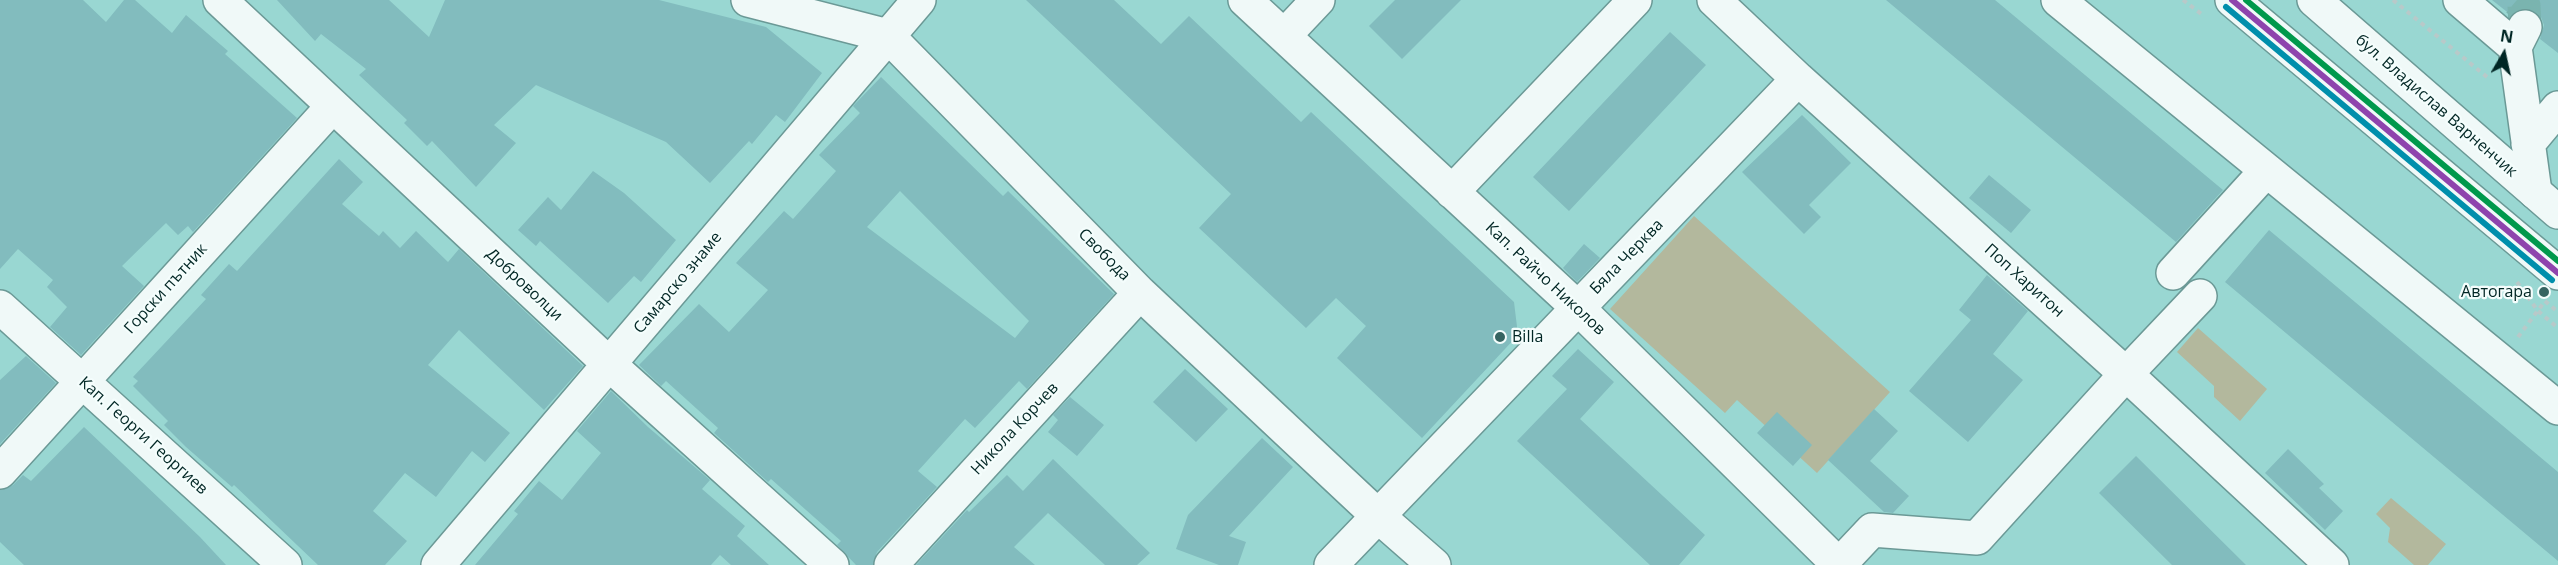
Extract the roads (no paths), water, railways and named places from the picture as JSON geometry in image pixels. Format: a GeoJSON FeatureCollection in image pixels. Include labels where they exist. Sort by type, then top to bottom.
{"type":"FeatureCollection","features":[{"type":"Feature","properties":{"kind":"street","name":"Доброволци"},"geometry":{"type":"LineString","coordinates":[[220,0],[609,364],[832,565]]}},
{"type":"Feature","properties":{"kind":"street"},"geometry":{"type":"LineString","coordinates":[[748,0],[888,36]]}},
{"type":"Feature","properties":{"kind":"street","name":"Самарско знаме"},"geometry":{"type":"LineString","coordinates":[[438,565],[919,0]]}},
{"type":"Feature","properties":{"kind":"street","name":"Кап. Райчо Николов"},"geometry":{"type":"LineString","coordinates":[[1245,0],[1578,308],[1839,565]]}},
{"type":"Feature","properties":{"kind":"street"},"geometry":{"type":"LineString","coordinates":[[1284,36],[1318,0]]}},
{"type":"Feature","properties":{"kind":"street"},"geometry":{"type":"LineString","coordinates":[[1452,192],[1635,0]]}},
{"type":"Feature","properties":{"kind":"street","name":"Поп Харитон"},"geometry":{"type":"LineString","coordinates":[[1714,0],[1798,79],[2126,374],[2332,565]]}},
{"type":"Feature","properties":{"kind":"street"},"geometry":{"type":"LineString","coordinates":[[2058,0],[2558,408]]}},
{"type":"Feature","properties":{"kind":"street"},"geometry":{"type":"LineString","coordinates":[[2232,0],[2558,273]]}},
{"type":"Feature","properties":{"kind":"street","name":"бул. Владислав Варненчик"},"geometry":{"type":"LineString","coordinates":[[2314,0],[2547,202]]}},
{"type":"Feature","properties":{"kind":"street"},"geometry":{"type":"LineString","coordinates":[[2460,0],[2520,37],[2525,107],[2523,106],[2528,144],[2547,202]]}},
{"type":"Feature","properties":{"kind":"street","name":"Свобода"},"geometry":{"type":"LineString","coordinates":[[888,36],[1140,293],[1378,516],[1434,565]]}},
{"type":"Feature","properties":{"kind":"street","name":"Бяла Черква"},"geometry":{"type":"LineString","coordinates":[[1331,565],[1798,79]]}},
{"type":"Feature","properties":{"kind":"street","name":"Горски пътник"},"geometry":{"type":"LineString","coordinates":[[0,472],[332,107]]}},
{"type":"Feature","properties":{"kind":"street"},"geometry":{"type":"LineString","coordinates":[[2528,144],[2558,108]]}},
{"type":"Feature","properties":{"kind":"street"},"geometry":{"type":"LineString","coordinates":[[2173,273],[2266,171]]}},
{"type":"Feature","properties":{"kind":"street","name":"Никола Корчев"},"geometry":{"type":"LineString","coordinates":[[891,565],[1140,293]]}},
{"type":"Feature","properties":{"kind":"street"},"geometry":{"type":"LineString","coordinates":[[1839,565],[1872,530],[1977,538],[2200,296]]}},
{"type":"Feature","properties":{"kind":"street","name":"Кап. Георги Георгиев"},"geometry":{"type":"LineString","coordinates":[[0,307],[285,565]]}},
{"type":"Feature","properties":{"kind":"tunnel"},"geometry":{"type":"LineString","coordinates":[[2517,0],[2524,6],[2525,27]]}},
{"type":"Feature","properties":{"kind":"place","name":"Автогара"},"geometry":{"type":"Point","coordinates":[2544,292]}},
{"type":"Feature","properties":{"kind":"place","name":"Billa"},"geometry":{"type":"Point","coordinates":[1500,337]}}]}
